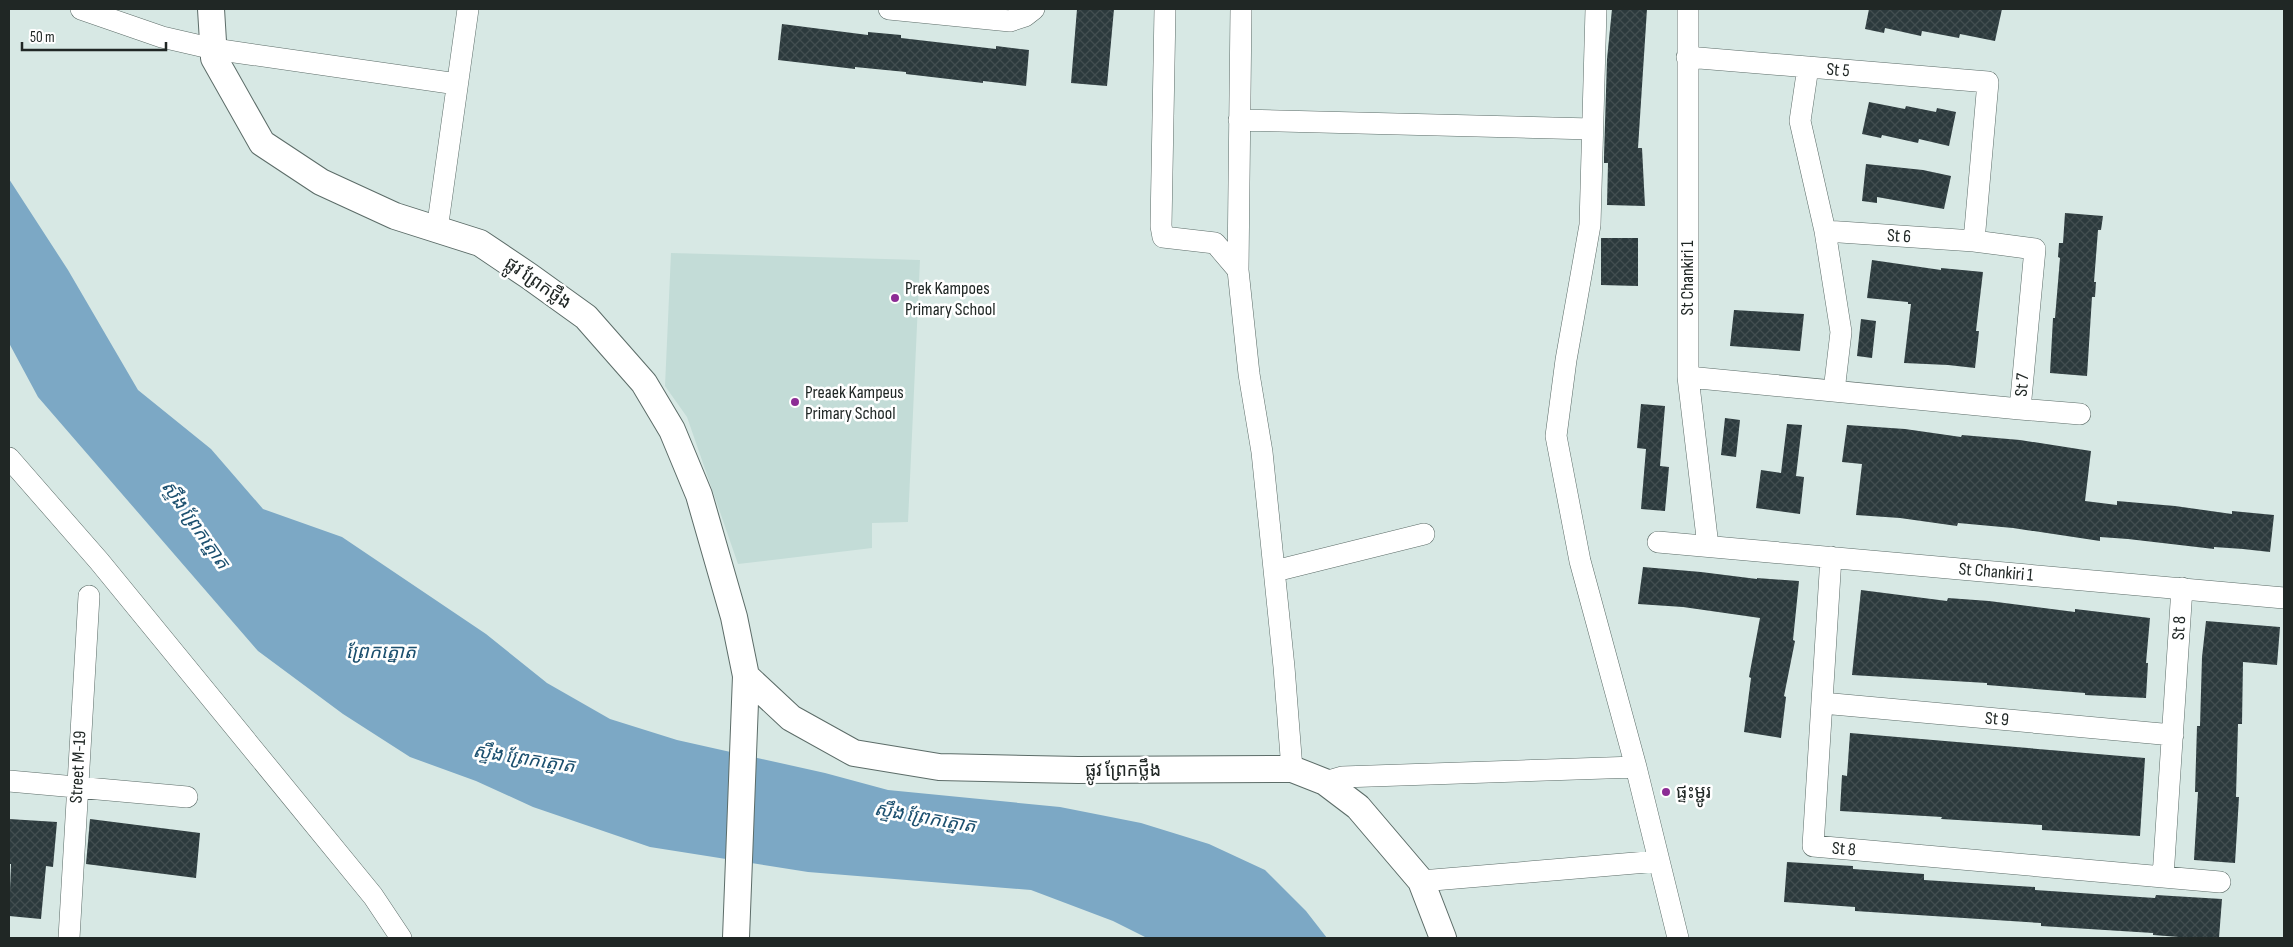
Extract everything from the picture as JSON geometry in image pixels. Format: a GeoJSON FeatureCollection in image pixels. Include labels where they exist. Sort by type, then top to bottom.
{"type":"FeatureCollection","features":[{"type":"Feature","properties":{"kind":"street"},"geometry":{"type":"LineString","coordinates":[[81,9],[162,37],[214,49],[457,84]]}},
{"type":"Feature","properties":{"kind":"street","name":"ផ្លូវ ព្រែកថ្លឹង"},"geometry":{"type":"LineString","coordinates":[[211,9],[214,58],[262,143],[321,182],[395,216],[480,243],[586,317],[644,383],[672,430],[699,494],[734,617],[746,676],[736,938]]}},
{"type":"Feature","properties":{"kind":"street"},"geometry":{"type":"LineString","coordinates":[[437,230],[468,9]]}},
{"type":"Feature","properties":{"kind":"street"},"geometry":{"type":"LineString","coordinates":[[888,9],[1010,21],[1025,16],[1034,9]]}},
{"type":"Feature","properties":{"kind":"street"},"geometry":{"type":"LineString","coordinates":[[1165,9],[1161,226],[1164,237],[1215,243],[1238,270]]}},
{"type":"Feature","properties":{"kind":"street"},"geometry":{"type":"LineString","coordinates":[[1241,9],[1238,270],[1249,374],[1262,452],[1275,571],[1292,769]]}},
{"type":"Feature","properties":{"kind":"street"},"geometry":{"type":"LineString","coordinates":[[1596,9],[1590,225],[1566,360],[1556,436],[1580,561],[1636,768],[1678,938]]}},
{"type":"Feature","properties":{"kind":"street","name":"St Chankiri 1"},"geometry":{"type":"LineString","coordinates":[[1688,9],[1688,377],[1708,546]]}},
{"type":"Feature","properties":{"kind":"street","name":"St 5"},"geometry":{"type":"LineString","coordinates":[[1687,57],[1988,82],[1974,241]]}},
{"type":"Feature","properties":{"kind":"street"},"geometry":{"type":"LineString","coordinates":[[1808,67],[1800,121],[1825,232],[1841,332],[1834,391]]}},
{"type":"Feature","properties":{"kind":"street"},"geometry":{"type":"LineString","coordinates":[[1239,120],[1592,129]]}},
{"type":"Feature","properties":{"kind":"street","name":"St 6"},"geometry":{"type":"LineString","coordinates":[[1825,232],[1974,241]]}},
{"type":"Feature","properties":{"kind":"street","name":"St 7"},"geometry":{"type":"LineString","coordinates":[[1688,377],[2020,409],[2035,249],[1974,241]]}},
{"type":"Feature","properties":{"kind":"street"},"geometry":{"type":"LineString","coordinates":[[2020,409],[2080,414]]}},
{"type":"Feature","properties":{"kind":"street"},"geometry":{"type":"LineString","coordinates":[[9,458],[104,568],[367,888],[401,938]]}},
{"type":"Feature","properties":{"kind":"street"},"geometry":{"type":"LineString","coordinates":[[1275,571],[1424,534]]}},
{"type":"Feature","properties":{"kind":"street","name":"St Chankiri 1"},"geometry":{"type":"LineString","coordinates":[[1658,542],[2284,598]]}},
{"type":"Feature","properties":{"kind":"street","name":"St 8"},"geometry":{"type":"LineString","coordinates":[[1831,557],[1813,846],[2220,882]]}},
{"type":"Feature","properties":{"kind":"street","name":"St 8"},"geometry":{"type":"LineString","coordinates":[[2163,878],[2182,588]]}},
{"type":"Feature","properties":{"kind":"street","name":"Street M-19"},"geometry":{"type":"LineString","coordinates":[[68,938],[89,596]]}},
{"type":"Feature","properties":{"kind":"street","name":"ផ្លូវ ព្រែកថ្លឹង"},"geometry":{"type":"LineString","coordinates":[[746,676],[790,718],[854,753],[949,767],[1078,770],[1292,769],[1325,782],[1358,807],[1421,881],[1442,938]]}},
{"type":"Feature","properties":{"kind":"street","name":"St 9"},"geometry":{"type":"LineString","coordinates":[[1822,703],[2172,735]]}},
{"type":"Feature","properties":{"kind":"street"},"geometry":{"type":"LineString","coordinates":[[1325,782],[1342,777],[1636,768]]}},
{"type":"Feature","properties":{"kind":"street"},"geometry":{"type":"LineString","coordinates":[[9,781],[187,797]]}},
{"type":"Feature","properties":{"kind":"street"},"geometry":{"type":"LineString","coordinates":[[1421,881],[1659,861]]}},
{"type":"Feature","properties":{"kind":"shaded area","name":"Preaek Kampeus Primary School"},"geometry":{"type":"Polygon","coordinates":[[[671,253],[920,260],[908,522],[872,523],[872,548],[738,564],[687,417],[665,386],[671,253]]]}},
{"type":"Feature","properties":{"kind":"water","name":"ព្រែកត្នោត"},"geometry":{"type":"Polygon","coordinates":[[[9,179],[68,270],[138,390],[211,449],[263,509],[342,537],[486,634],[547,683],[610,719],[677,740],[825,773],[888,790],[1060,807],[1141,823],[1209,844],[1265,870],[1306,911],[1327,938],[1147,938],[1113,921],[1031,890],[808,872],[650,847],[533,807],[476,781],[410,757],[343,714],[258,651],[38,397],[9,343],[9,179]]]}},
{"type":"Feature","properties":{"kind":"building"},"geometry":{"type":"Polygon","coordinates":[[[1077,9],[1114,9],[1107,86],[1071,83],[1077,9]]]}},
{"type":"Feature","properties":{"kind":"building"},"geometry":{"type":"Polygon","coordinates":[[[1612,9],[1647,9],[1638,148],[1642,148],[1645,206],[1607,205],[1608,163],[1604,163],[1604,156],[1607,59],[1612,9]]]}},
{"type":"Feature","properties":{"kind":"building"},"geometry":{"type":"Polygon","coordinates":[[[1869,9],[2002,9],[1995,41],[1960,34],[1959,38],[1922,31],[1921,36],[1885,28],[1884,33],[1865,29],[1869,9]]]}},
{"type":"Feature","properties":{"kind":"building"},"geometry":{"type":"Polygon","coordinates":[[[782,24],[868,35],[868,32],[901,35],[901,38],[996,49],[996,46],[1029,50],[1026,86],[778,60],[782,24]]]}},
{"type":"Feature","properties":{"kind":"building"},"geometry":{"type":"Polygon","coordinates":[[[1869,102],[1905,109],[1906,106],[1936,112],[1937,108],[1956,112],[1949,146],[1919,139],[1918,143],[1882,135],[1881,138],[1862,134],[1869,102]]]}},
{"type":"Feature","properties":{"kind":"building"},"geometry":{"type":"Polygon","coordinates":[[[1866,164],[1923,170],[1951,176],[1944,209],[1877,197],[1877,203],[1862,201],[1866,164]]]}},
{"type":"Feature","properties":{"kind":"building"},"geometry":{"type":"Polygon","coordinates":[[[2065,213],[2103,216],[2101,230],[2098,230],[2094,282],[2096,282],[2095,297],[2092,297],[2087,376],[2050,373],[2053,318],[2055,318],[2060,258],[2058,257],[2059,243],[2063,243],[2065,213]]]}},
{"type":"Feature","properties":{"kind":"building"},"geometry":{"type":"Polygon","coordinates":[[[1601,238],[1638,238],[1638,286],[1601,285],[1601,238]]]}},
{"type":"Feature","properties":{"kind":"building"},"geometry":{"type":"Polygon","coordinates":[[[1872,260],[1941,270],[1941,268],[1983,272],[1976,331],[1979,331],[1975,368],[1904,363],[1911,304],[1908,304],[1908,302],[1867,298],[1872,260]]]}},
{"type":"Feature","properties":{"kind":"building"},"geometry":{"type":"Polygon","coordinates":[[[1734,310],[1804,314],[1800,351],[1730,346],[1734,310]]]}},
{"type":"Feature","properties":{"kind":"building"},"geometry":{"type":"Polygon","coordinates":[[[1861,319],[1876,321],[1872,358],[1857,356],[1861,319]]]}},
{"type":"Feature","properties":{"kind":"building"},"geometry":{"type":"Polygon","coordinates":[[[1641,404],[1665,406],[1660,466],[1669,467],[1665,511],[1641,509],[1646,449],[1637,448],[1641,404]]]}},
{"type":"Feature","properties":{"kind":"building"},"geometry":{"type":"Polygon","coordinates":[[[1725,418],[1740,420],[1736,457],[1721,455],[1725,418]]]}},
{"type":"Feature","properties":{"kind":"building"},"geometry":{"type":"Polygon","coordinates":[[[1787,424],[1802,425],[1796,476],[1804,477],[1800,514],[1756,508],[1761,470],[1781,473],[1787,424]]]}},
{"type":"Feature","properties":{"kind":"building"},"geometry":{"type":"Polygon","coordinates":[[[1847,425],[1905,429],[1961,437],[1962,435],[2020,440],[2091,451],[2085,501],[2117,505],[2117,501],[2175,506],[2232,514],[2232,511],[2274,515],[2270,552],[2214,547],[2214,549],[2100,537],[2100,541],[2013,528],[1958,523],[1957,526],[1900,518],[1856,515],[1862,464],[1842,462],[1847,425]]]}},
{"type":"Feature","properties":{"kind":"building"},"geometry":{"type":"Polygon","coordinates":[[[1643,567],[1757,579],[1799,581],[1793,640],[1795,641],[1784,696],[1786,697],[1781,738],[1744,732],[1751,678],[1749,677],[1760,618],[1683,607],[1638,604],[1643,567]]]}},
{"type":"Feature","properties":{"kind":"building"},"geometry":{"type":"Polygon","coordinates":[[[1861,590],[1947,601],[1948,598],[1989,601],[2075,612],[2075,609],[2150,618],[2146,663],[2148,663],[2146,698],[2085,695],[2085,693],[1987,685],[1987,683],[1852,675],[1861,590]]]}},
{"type":"Feature","properties":{"kind":"building"},"geometry":{"type":"Polygon","coordinates":[[[2206,621],[2280,627],[2277,665],[2243,662],[2242,724],[2238,724],[2236,797],[2239,797],[2235,863],[2194,860],[2198,792],[2195,792],[2197,726],[2200,726],[2202,657],[2206,621]]]}},
{"type":"Feature","properties":{"kind":"building"},"geometry":{"type":"Polygon","coordinates":[[[1850,733],[2145,758],[2140,836],[2042,830],[2042,825],[1840,811],[1842,775],[1847,776],[1850,733]]]}},
{"type":"Feature","properties":{"kind":"building"},"geometry":{"type":"Polygon","coordinates":[[[9,819],[57,822],[53,867],[46,866],[41,919],[9,916],[11,864],[9,864],[9,819]]]}},
{"type":"Feature","properties":{"kind":"building"},"geometry":{"type":"Polygon","coordinates":[[[90,819],[200,833],[196,878],[86,864],[90,819]]]}},
{"type":"Feature","properties":{"kind":"building"},"geometry":{"type":"Polygon","coordinates":[[[1787,862],[1853,866],[1853,869],[1924,874],[1924,880],[2035,887],[2035,890],[2155,898],[2156,895],[2222,899],[2219,938],[2192,938],[2153,935],[2153,933],[2041,926],[2041,923],[1855,911],[1855,907],[1784,902],[1787,862]]]}},
{"type":"Feature","properties":{"kind":"place","name":"Prek Kampoes Primary School"},"geometry":{"type":"Point","coordinates":[895,298]}},
{"type":"Feature","properties":{"kind":"place","name":"Preaek Kampeus Primary School"},"geometry":{"type":"Point","coordinates":[795,402]}},
{"type":"Feature","properties":{"kind":"place","name":"ផ្ទះម្ជូរ"},"geometry":{"type":"Point","coordinates":[1666,792]}},
{"type":"Feature","properties":{"kind":"water label","name":"ស្ទឹង ព្រែកត្នោត"},"geometry":{"type":"Point","coordinates":[195,525]}},
{"type":"Feature","properties":{"kind":"water label","name":"ស្ទឹង ព្រែកត្នោត"},"geometry":{"type":"Point","coordinates":[524,759]}},
{"type":"Feature","properties":{"kind":"water label","name":"ស្ទឹង ព្រែកត្នោត"},"geometry":{"type":"Point","coordinates":[925,818]}}]}
